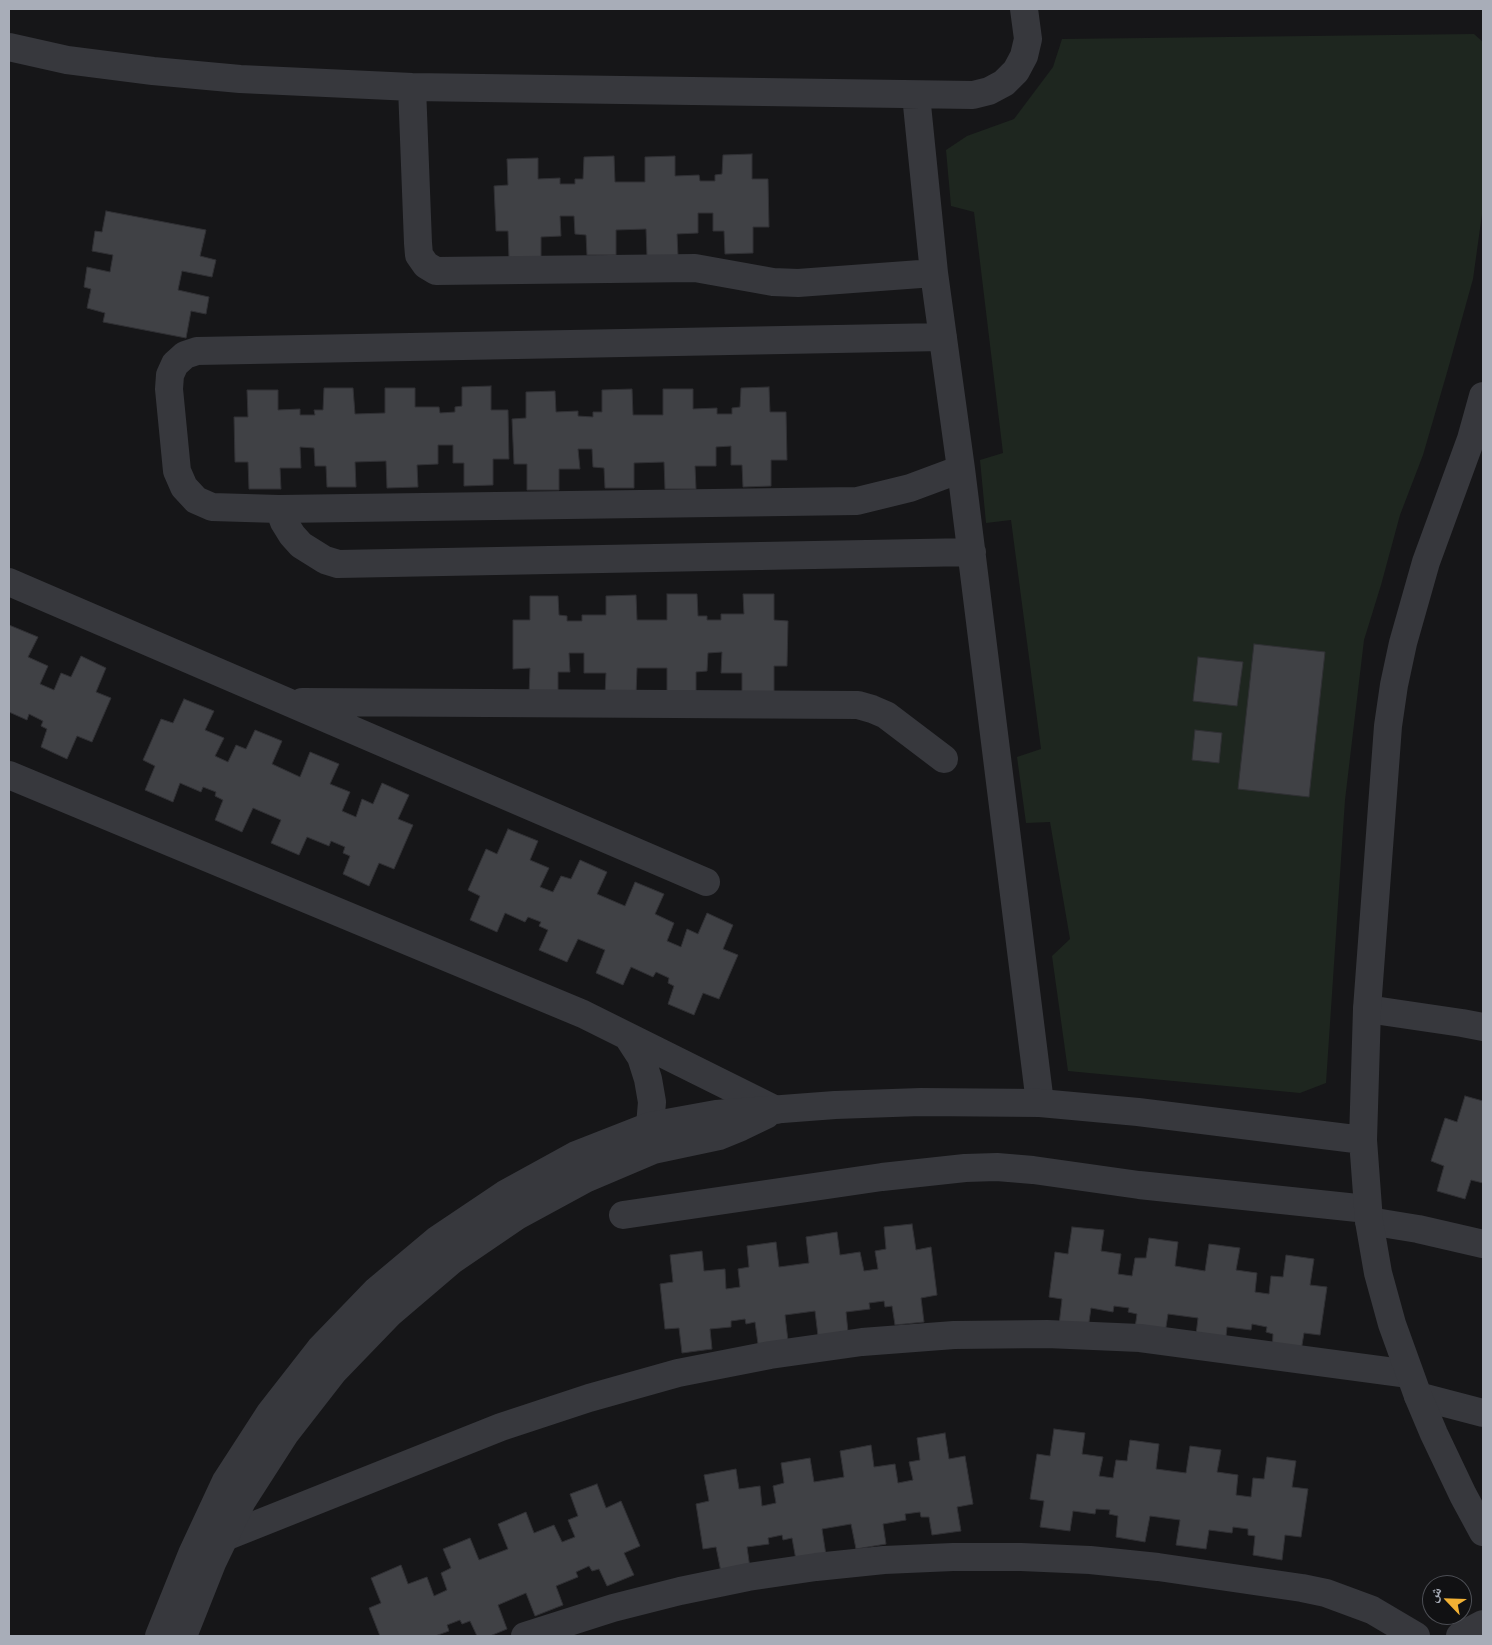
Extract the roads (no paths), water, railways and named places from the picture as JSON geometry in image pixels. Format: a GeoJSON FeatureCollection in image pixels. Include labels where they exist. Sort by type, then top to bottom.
{"type":"FeatureCollection","features":[{"type":"Feature","properties":{"kind":"street"},"geometry":{"type":"LineString","coordinates":[[9,46],[67,60],[153,71],[240,79],[412,87],[973,95],[989,91],[1004,83],[1016,71],[1024,56],[1028,39],[1024,9]]}},
{"type":"Feature","properties":{"kind":"street"},"geometry":{"type":"LineString","coordinates":[[412,87],[419,255],[426,266],[436,272],[695,268],[773,282],[798,283],[934,274]]}},
{"type":"Feature","properties":{"kind":"street"},"geometry":{"type":"LineString","coordinates":[[916,95],[934,274],[972,552],[1040,1103]]}},
{"type":"Feature","properties":{"kind":"street"},"geometry":{"type":"LineString","coordinates":[[943,338],[197,351],[185,355],[175,364],[170,376],[169,388],[177,471],[184,487],[196,500],[212,507],[279,509],[857,500],[910,488],[961,469]]}},
{"type":"Feature","properties":{"kind":"street"},"geometry":{"type":"LineString","coordinates":[[1483,396],[1471,439],[1426,562],[1403,643],[1394,685],[1388,726],[1367,1009],[1362,1140],[1368,1215],[1378,1273],[1392,1324],[1413,1385],[1454,1478],[1483,1532]]}},
{"type":"Feature","properties":{"kind":"street"},"geometry":{"type":"LineString","coordinates":[[279,509],[292,535],[302,545],[325,560],[338,564],[972,552]]}},
{"type":"Feature","properties":{"kind":"street"},"geometry":{"type":"LineString","coordinates":[[9,582],[706,882]]}},
{"type":"Feature","properties":{"kind":"street"},"geometry":{"type":"LineString","coordinates":[[290,702],[858,705],[886,715],[944,759]]}},
{"type":"Feature","properties":{"kind":"street"},"geometry":{"type":"LineString","coordinates":[[9,775],[583,1014],[776,1110]]}},
{"type":"Feature","properties":{"kind":"street"},"geometry":{"type":"LineString","coordinates":[[1367,1009],[1462,1023],[1483,1028]]}},
{"type":"Feature","properties":{"kind":"street"},"geometry":{"type":"LineString","coordinates":[[628,1038],[640,1057],[648,1079],[652,1102],[650,1126]]}},
{"type":"Feature","properties":{"kind":"street"},"geometry":{"type":"LineString","coordinates":[[158,1636],[192,1554],[226,1481],[270,1412],[326,1343],[376,1291],[432,1245],[505,1194],[576,1156],[650,1126],[728,1113],[835,1105],[911,1102],[1040,1103],[1138,1112],[1362,1140]]}},
{"type":"Feature","properties":{"kind":"street"},"geometry":{"type":"LineString","coordinates":[[183,1636],[212,1563],[242,1501],[285,1434],[334,1371],[390,1313],[451,1261],[517,1216],[587,1178],[653,1150],[731,1132],[776,1110]]}},
{"type":"Feature","properties":{"kind":"street"},"geometry":{"type":"LineString","coordinates":[[622,1215],[882,1177],[965,1168],[997,1167],[1033,1170],[1368,1215],[1483,1244]]}},
{"type":"Feature","properties":{"kind":"street"},"geometry":{"type":"LineString","coordinates":[[225,1537],[501,1428],[589,1398],[678,1374],[770,1355],[843,1344],[954,1335],[1047,1334],[1140,1338],[1413,1385],[1483,1413]]}},
{"type":"Feature","properties":{"kind":"street"},"geometry":{"type":"LineString","coordinates":[[525,1636],[614,1608],[680,1591],[748,1577],[884,1560],[1012,1557],[1090,1560],[1158,1567],[1302,1588],[1349,1600],[1394,1622],[1416,1636]]}},
{"type":"Feature","properties":{"kind":"street"},"geometry":{"type":"LineString","coordinates":[[1460,1636],[1483,1624]]}}]}
